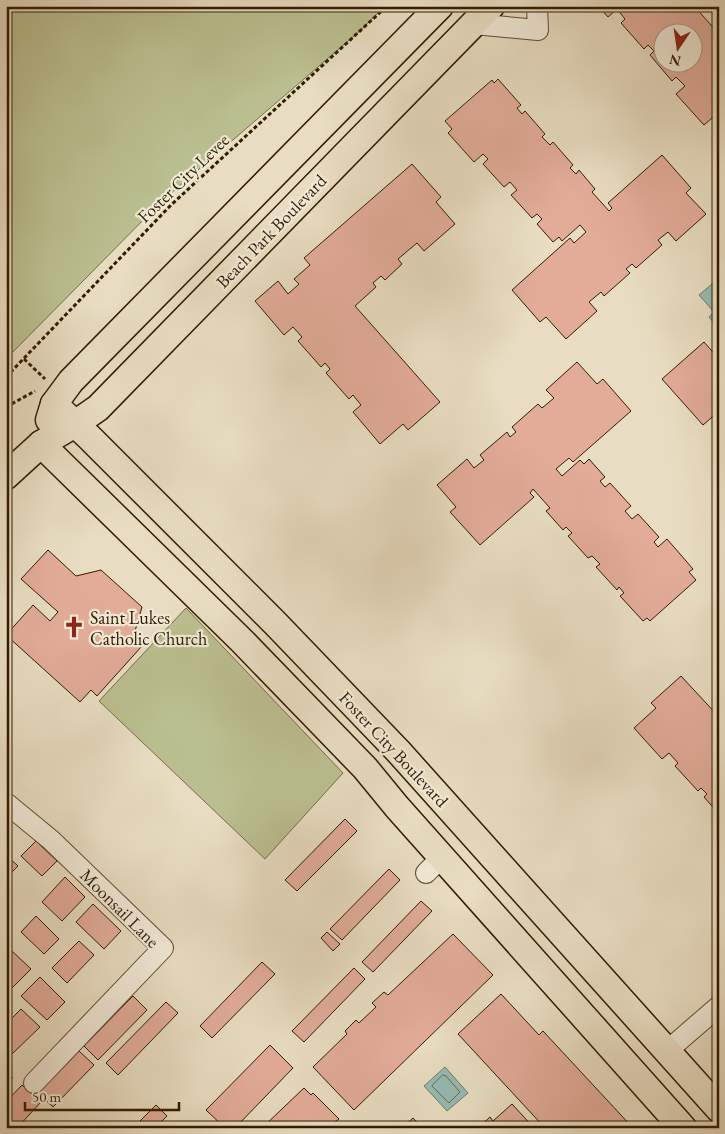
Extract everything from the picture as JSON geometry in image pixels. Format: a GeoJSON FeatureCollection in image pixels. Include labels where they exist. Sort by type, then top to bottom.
{"type":"FeatureCollection","features":[{"type":"Feature","properties":{"kind":"main road","name":"Beach Park Boulevard"},"geometry":{"type":"LineString","coordinates":[[41,444],[51,393],[71,381],[440,6]]}},
{"type":"Feature","properties":{"kind":"main road","name":"Beach Park Boulevard"},"geometry":{"type":"LineString","coordinates":[[6,476],[41,444],[98,408],[483,15]]}},
{"type":"Feature","properties":{"kind":"main road","name":"Foster City Boulevard"},"geometry":{"type":"LineString","coordinates":[[51,393],[75,424],[275,623],[398,751],[719,1109]]}},
{"type":"Feature","properties":{"kind":"main road","name":"Foster City Boulevard"},"geometry":{"type":"LineString","coordinates":[[41,444],[242,641],[365,768],[434,865],[684,1128]]}},
{"type":"Feature","properties":{"kind":"street"},"geometry":{"type":"LineString","coordinates":[[483,15],[538,30],[537,6]]}},
{"type":"Feature","properties":{"kind":"street","name":"Moonsail Lane"},"geometry":{"type":"LineString","coordinates":[[6,803],[51,840],[163,948],[34,1083]]}},
{"type":"Feature","properties":{"kind":"street"},"geometry":{"type":"LineString","coordinates":[[667,1051],[719,1006]]}},
{"type":"Feature","properties":{"kind":"path","name":"Foster City Levee"},"geometry":{"type":"LineString","coordinates":[[6,377],[172,205],[387,6]]}},
{"type":"Feature","properties":{"kind":"path"},"geometry":{"type":"LineString","coordinates":[[24,359],[51,393]]}},
{"type":"Feature","properties":{"kind":"green space"},"geometry":{"type":"Polygon","coordinates":[[[6,6],[385,6],[361,30],[163,200],[6,359],[6,6]]]}},
{"type":"Feature","properties":{"kind":"green space"},"geometry":{"type":"Polygon","coordinates":[[[186,608],[343,773],[265,859],[99,701],[186,608]]]}},
{"type":"Feature","properties":{"kind":"water"},"geometry":{"type":"Polygon","coordinates":[[[719,278],[719,329],[709,317],[714,312],[699,295],[719,278]]]}},
{"type":"Feature","properties":{"kind":"water"},"geometry":{"type":"Polygon","coordinates":[[[445,1067],[468,1093],[447,1111],[424,1086],[445,1067]]]}},
{"type":"Feature","properties":{"kind":"building"},"geometry":{"type":"Polygon","coordinates":[[[598,6],[694,6],[719,34],[719,112],[704,125],[676,94],[685,86],[676,77],[672,81],[664,72],[702,72],[702,22],[652,22],[652,49],[648,45],[644,49],[621,23],[625,19],[617,9],[608,17],[598,6]]]}},
{"type":"Feature","properties":{"kind":"building"},"geometry":{"type":"Polygon","coordinates":[[[498,79],[521,105],[517,108],[522,114],[525,111],[545,134],[542,137],[550,145],[553,142],[573,165],[570,168],[576,174],[579,170],[595,189],[592,192],[609,211],[612,208],[608,203],[662,155],[691,188],[686,193],[706,214],[676,241],[668,232],[658,240],[662,245],[636,268],[632,264],[626,269],[630,273],[604,296],[601,292],[589,302],[597,311],[566,339],[546,317],[540,322],[512,290],[570,238],[574,243],[586,232],[580,225],[562,241],[559,237],[553,242],[537,224],[542,219],[537,214],[532,218],[511,195],[517,190],[510,182],[504,187],[483,164],[488,159],[483,154],[474,162],[448,133],[452,129],[445,121],[492,80],[494,83],[498,79]]]}},
{"type":"Feature","properties":{"kind":"building"},"geometry":{"type":"Polygon","coordinates":[[[412,164],[441,197],[436,202],[455,224],[424,251],[417,243],[398,259],[402,264],[385,280],[381,276],[373,283],[376,287],[355,306],[440,402],[408,430],[403,424],[380,444],[353,412],[361,405],[353,395],[349,399],[326,373],[330,369],[325,363],[321,367],[298,341],[302,337],[293,327],[284,335],[255,301],[278,281],[288,294],[299,284],[294,279],[310,265],[304,258],[412,164]]]}},
{"type":"Feature","properties":{"kind":"building"},"geometry":{"type":"Polygon","coordinates":[[[704,342],[719,359],[719,411],[703,425],[662,379],[704,342]]]}},
{"type":"Feature","properties":{"kind":"building"},"geometry":{"type":"Polygon","coordinates":[[[577,362],[597,384],[603,379],[631,411],[573,462],[569,458],[556,469],[562,476],[580,460],[584,464],[589,459],[605,477],[600,481],[605,487],[610,483],[631,506],[625,511],[632,519],[638,514],[659,537],[654,542],[658,547],[667,539],[693,569],[689,572],[696,580],[650,621],[647,618],[643,621],[620,596],[624,593],[619,587],[617,590],[596,567],[600,564],[592,556],[588,558],[568,536],[572,533],[566,527],[563,530],[546,511],[550,508],[533,489],[530,493],[534,497],[480,545],[450,512],[456,507],[437,485],[467,459],[474,468],[484,460],[480,455],[507,432],[510,437],[516,432],[512,427],[538,404],[542,408],[554,398],[546,390],[577,362]]]}},
{"type":"Feature","properties":{"kind":"building","name":"Saint Lukes Catholic Church"},"geometry":{"type":"Polygon","coordinates":[[[48,550],[76,576],[101,570],[142,607],[133,638],[142,646],[97,696],[91,690],[80,702],[6,635],[33,605],[50,621],[58,612],[21,579],[48,550]]]}},
{"type":"Feature","properties":{"kind":"building"},"geometry":{"type":"Polygon","coordinates":[[[681,676],[719,717],[719,814],[704,797],[707,794],[701,788],[698,791],[675,766],[678,763],[669,753],[662,759],[634,728],[656,708],[651,703],[681,676]]]}},
{"type":"Feature","properties":{"kind":"building"},"geometry":{"type":"Polygon","coordinates":[[[345,819],[357,831],[297,891],[285,880],[345,819]]]}},
{"type":"Feature","properties":{"kind":"building"},"geometry":{"type":"Polygon","coordinates":[[[36,841],[57,861],[42,876],[21,856],[36,841]]]}},
{"type":"Feature","properties":{"kind":"building"},"geometry":{"type":"Polygon","coordinates":[[[6,855],[18,866],[6,878],[6,855]]]}},
{"type":"Feature","properties":{"kind":"building"},"geometry":{"type":"Polygon","coordinates":[[[389,869],[400,880],[342,940],[330,929],[389,869]]]}},
{"type":"Feature","properties":{"kind":"building"},"geometry":{"type":"Polygon","coordinates":[[[65,877],[85,897],[62,921],[42,902],[65,877]]]}},
{"type":"Feature","properties":{"kind":"building"},"geometry":{"type":"Polygon","coordinates":[[[421,901],[432,911],[373,972],[362,962],[421,901]]]}},
{"type":"Feature","properties":{"kind":"building"},"geometry":{"type":"Polygon","coordinates":[[[93,904],[121,931],[104,949],[76,922],[93,904]]]}},
{"type":"Feature","properties":{"kind":"building"},"geometry":{"type":"Polygon","coordinates":[[[36,916],[59,939],[44,954],[21,932],[36,916]]]}},
{"type":"Feature","properties":{"kind":"building"},"geometry":{"type":"Polygon","coordinates":[[[327,932],[340,944],[333,951],[321,938],[327,932]]]}},
{"type":"Feature","properties":{"kind":"building"},"geometry":{"type":"Polygon","coordinates":[[[453,934],[493,975],[354,1110],[313,1067],[347,1034],[345,1031],[356,1020],[359,1023],[376,1007],[372,1003],[384,992],[388,995],[453,934]]]}},
{"type":"Feature","properties":{"kind":"building"},"geometry":{"type":"Polygon","coordinates":[[[79,941],[94,955],[67,983],[52,968],[79,941]]]}},
{"type":"Feature","properties":{"kind":"building"},"geometry":{"type":"Polygon","coordinates":[[[12,951],[31,969],[6,994],[6,957],[12,951]]]}},
{"type":"Feature","properties":{"kind":"building"},"geometry":{"type":"Polygon","coordinates":[[[262,962],[275,974],[212,1038],[200,1026],[262,962]]]}},
{"type":"Feature","properties":{"kind":"building"},"geometry":{"type":"Polygon","coordinates":[[[354,968],[365,979],[304,1042],[292,1031],[354,968]]]}},
{"type":"Feature","properties":{"kind":"building"},"geometry":{"type":"Polygon","coordinates":[[[40,977],[65,1002],[47,1020],[21,996],[40,977]]]}},
{"type":"Feature","properties":{"kind":"building"},"geometry":{"type":"Polygon","coordinates":[[[501,994],[539,1035],[543,1031],[633,1128],[545,1128],[458,1034],[501,994]]]}},
{"type":"Feature","properties":{"kind":"building"},"geometry":{"type":"Polygon","coordinates":[[[133,996],[147,1010],[98,1060],[84,1046],[133,996]]]}},
{"type":"Feature","properties":{"kind":"building"},"geometry":{"type":"Polygon","coordinates":[[[166,1002],[178,1013],[118,1075],[106,1063],[166,1002]]]}},
{"type":"Feature","properties":{"kind":"building"},"geometry":{"type":"Polygon","coordinates":[[[21,1009],[40,1027],[11,1055],[6,1050],[6,1024],[21,1009]]]}},
{"type":"Feature","properties":{"kind":"building"},"geometry":{"type":"Polygon","coordinates":[[[270,1045],[293,1068],[235,1128],[225,1128],[206,1110],[270,1045]]]}},
{"type":"Feature","properties":{"kind":"building"},"geometry":{"type":"Polygon","coordinates":[[[79,1051],[94,1065],[53,1107],[38,1093],[79,1051]]]}},
{"type":"Feature","properties":{"kind":"building"},"geometry":{"type":"Polygon","coordinates":[[[6,1072],[13,1078],[6,1085],[6,1072]]]}},
{"type":"Feature","properties":{"kind":"building"},"geometry":{"type":"Polygon","coordinates":[[[22,1085],[41,1102],[17,1128],[10,1128],[6,1124],[6,1102],[22,1085]]]}},
{"type":"Feature","properties":{"kind":"building"},"geometry":{"type":"Polygon","coordinates":[[[304,1088],[311,1095],[313,1093],[339,1119],[334,1123],[338,1128],[262,1128],[304,1088]]]}},
{"type":"Feature","properties":{"kind":"building"},"geometry":{"type":"Polygon","coordinates":[[[512,1104],[534,1128],[478,1128],[490,1117],[493,1121],[512,1104]]]}},
{"type":"Feature","properties":{"kind":"building"},"geometry":{"type":"Polygon","coordinates":[[[156,1105],[167,1116],[155,1128],[147,1128],[140,1121],[156,1105]]]}},
{"type":"Feature","properties":{"kind":"building"},"geometry":{"type":"Polygon","coordinates":[[[413,1118],[422,1128],[402,1128],[413,1118]]]}},
{"type":"Feature","properties":{"kind":"place","name":"Saint Lukes Catholic Church"},"geometry":{"type":"Point","coordinates":[74,627]}}]}
